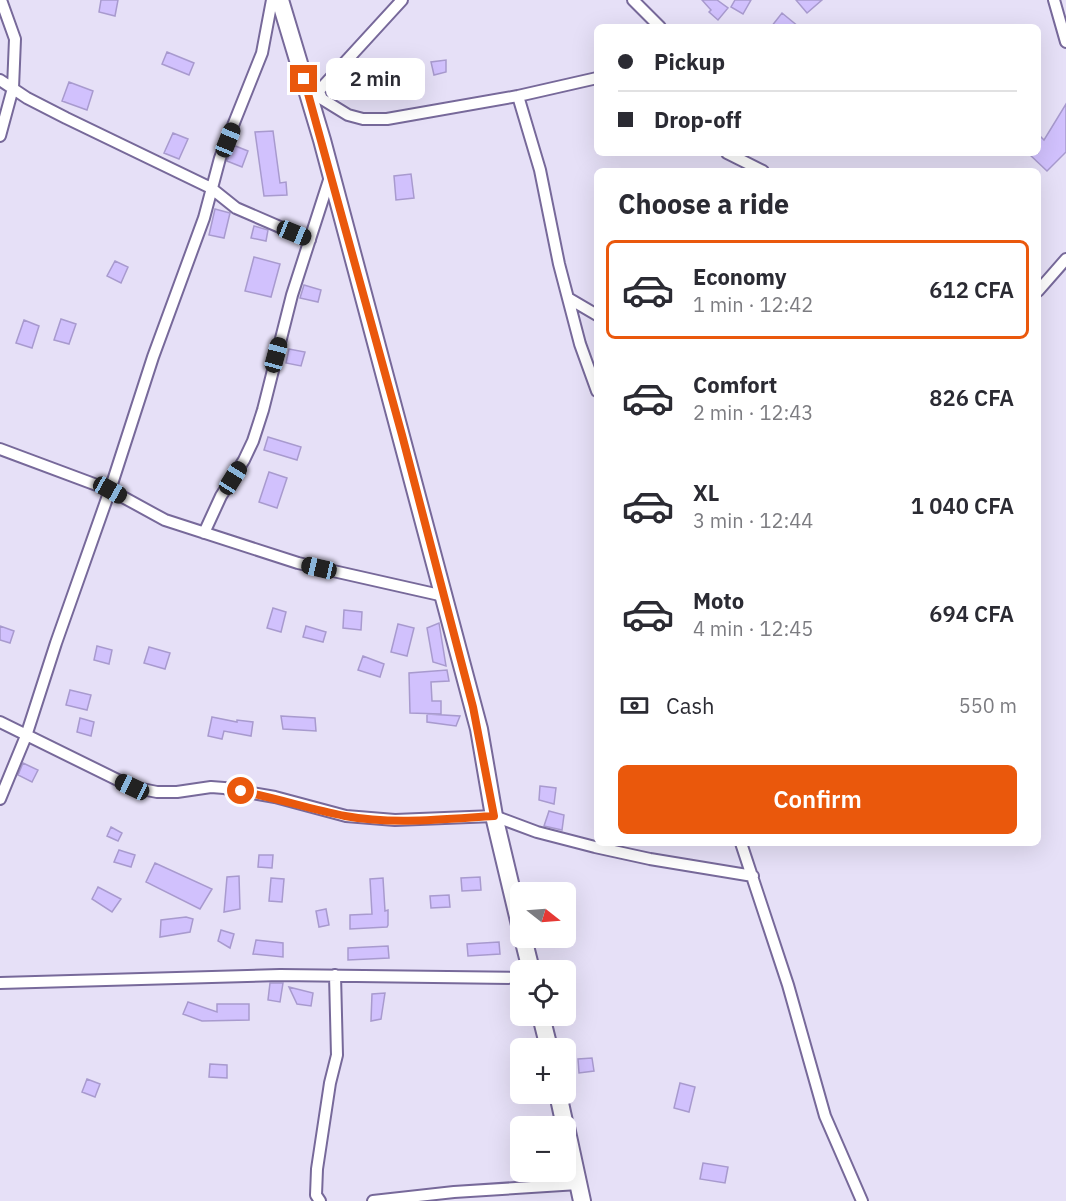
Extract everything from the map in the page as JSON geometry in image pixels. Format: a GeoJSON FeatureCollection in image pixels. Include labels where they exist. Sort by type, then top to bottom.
{"type":"FeatureCollection","features":[{"type":"Feature","properties":{"kind":"street"},"geometry":{"type":"LineString","coordinates":[[0,136],[13,88],[15,39],[1,0]]}},
{"type":"Feature","properties":{"kind":"street"},"geometry":{"type":"LineString","coordinates":[[0,799],[26,736],[153,357],[204,218],[220,158],[262,53],[272,0]]}},
{"type":"Feature","properties":{"kind":"street"},"geometry":{"type":"LineString","coordinates":[[279,0],[315,95],[331,174],[478,729],[494,816],[510,883]]}},
{"type":"Feature","properties":{"kind":"street"},"geometry":{"type":"LineString","coordinates":[[315,95],[402,0]]}},
{"type":"Feature","properties":{"kind":"street"},"geometry":{"type":"LineString","coordinates":[[633,0],[657,24]]}},
{"type":"Feature","properties":{"kind":"street"},"geometry":{"type":"LineString","coordinates":[[1054,0],[1066,42]]}},
{"type":"Feature","properties":{"kind":"street"},"geometry":{"type":"LineString","coordinates":[[315,95],[338,110],[363,119],[387,119],[519,96],[591,79]]}},
{"type":"Feature","properties":{"kind":"street"},"geometry":{"type":"LineString","coordinates":[[0,80],[66,118],[211,188],[236,208],[310,240]]}},
{"type":"Feature","properties":{"kind":"street"},"geometry":{"type":"LineString","coordinates":[[519,96],[540,170],[580,344],[594,383]]}},
{"type":"Feature","properties":{"kind":"street"},"geometry":{"type":"LineString","coordinates":[[733,156],[758,168]]}},
{"type":"Feature","properties":{"kind":"street"},"geometry":{"type":"LineString","coordinates":[[204,532],[221,496],[253,441],[292,295],[331,174]]}},
{"type":"Feature","properties":{"kind":"street"},"geometry":{"type":"LineString","coordinates":[[1041,288],[1066,259]]}},
{"type":"Feature","properties":{"kind":"street"},"geometry":{"type":"LineString","coordinates":[[568,298],[594,313]]}},
{"type":"Feature","properties":{"kind":"street"},"geometry":{"type":"LineString","coordinates":[[0,449],[110,490],[165,520],[298,563],[444,596]]}},
{"type":"Feature","properties":{"kind":"street"},"geometry":{"type":"LineString","coordinates":[[0,723],[132,787],[157,792],[224,788],[275,797],[346,816],[395,820],[494,816],[537,832],[595,847],[650,859],[753,876]]}},
{"type":"Feature","properties":{"kind":"street"},"geometry":{"type":"LineString","coordinates":[[742,846],[788,985],[825,1116],[862,1201]]}},
{"type":"Feature","properties":{"kind":"street"},"geometry":{"type":"LineString","coordinates":[[0,983],[280,975],[510,978]]}},
{"type":"Feature","properties":{"kind":"street"},"geometry":{"type":"LineString","coordinates":[[320,1201],[316,1195],[317,1169],[330,1083],[337,1054],[335,975]]}},
{"type":"Feature","properties":{"kind":"street"},"geometry":{"type":"LineString","coordinates":[[576,1174],[582,1201]]}},
{"type":"Feature","properties":{"kind":"street"},"geometry":{"type":"LineString","coordinates":[[373,1201],[454,1192],[578,1184]]}},
{"type":"Feature","properties":{"kind":"building"},"geometry":{"type":"Polygon","coordinates":[[[101,0],[118,0],[115,16],[99,12],[101,0]]]}},
{"type":"Feature","properties":{"kind":"building"},"geometry":{"type":"Polygon","coordinates":[[[702,0],[717,0],[728,8],[718,20],[709,12],[711,10],[702,0]]]}},
{"type":"Feature","properties":{"kind":"building"},"geometry":{"type":"Polygon","coordinates":[[[735,0],[751,0],[743,14],[731,7],[735,0]]]}},
{"type":"Feature","properties":{"kind":"building"},"geometry":{"type":"Polygon","coordinates":[[[796,0],[822,0],[807,13],[796,0]]]}},
{"type":"Feature","properties":{"kind":"building"},"geometry":{"type":"Polygon","coordinates":[[[782,13],[795,24],[773,24],[782,13]]]}},
{"type":"Feature","properties":{"kind":"building"},"geometry":{"type":"Polygon","coordinates":[[[167,52],[194,63],[189,75],[162,64],[167,52]]]}},
{"type":"Feature","properties":{"kind":"building"},"geometry":{"type":"Polygon","coordinates":[[[446,60],[446,72],[434,75],[431,62],[446,60]]]}},
{"type":"Feature","properties":{"kind":"building"},"geometry":{"type":"Polygon","coordinates":[[[69,82],[93,91],[87,110],[62,101],[69,82]]]}},
{"type":"Feature","properties":{"kind":"building"},"geometry":{"type":"Polygon","coordinates":[[[1066,104],[1066,152],[1047,171],[1031,156],[1041,156],[1041,137],[1044,140],[1066,104]]]}},
{"type":"Feature","properties":{"kind":"building"},"geometry":{"type":"Polygon","coordinates":[[[273,131],[280,183],[286,182],[287,195],[264,196],[255,132],[273,131]]]}},
{"type":"Feature","properties":{"kind":"building"},"geometry":{"type":"Polygon","coordinates":[[[173,133],[188,139],[179,159],[164,153],[173,133]]]}},
{"type":"Feature","properties":{"kind":"building"},"geometry":{"type":"Polygon","coordinates":[[[233,145],[248,151],[242,167],[227,161],[233,145]]]}},
{"type":"Feature","properties":{"kind":"building"},"geometry":{"type":"Polygon","coordinates":[[[411,174],[414,198],[396,200],[394,176],[411,174]]]}},
{"type":"Feature","properties":{"kind":"building"},"geometry":{"type":"Polygon","coordinates":[[[215,209],[230,213],[224,238],[209,235],[215,209]]]}},
{"type":"Feature","properties":{"kind":"building"},"geometry":{"type":"Polygon","coordinates":[[[254,226],[268,230],[266,241],[251,238],[254,226]]]}},
{"type":"Feature","properties":{"kind":"building"},"geometry":{"type":"Polygon","coordinates":[[[254,257],[280,264],[271,297],[245,291],[254,257]]]}},
{"type":"Feature","properties":{"kind":"building"},"geometry":{"type":"Polygon","coordinates":[[[115,261],[128,267],[121,283],[107,276],[115,261]]]}},
{"type":"Feature","properties":{"kind":"building"},"geometry":{"type":"Polygon","coordinates":[[[304,285],[321,290],[318,302],[300,298],[304,285]]]}},
{"type":"Feature","properties":{"kind":"building"},"geometry":{"type":"Polygon","coordinates":[[[61,319],[76,324],[69,344],[54,340],[61,319]]]}},
{"type":"Feature","properties":{"kind":"building"},"geometry":{"type":"Polygon","coordinates":[[[24,320],[39,326],[32,348],[16,343],[24,320]]]}},
{"type":"Feature","properties":{"kind":"building"},"geometry":{"type":"Polygon","coordinates":[[[289,349],[305,352],[301,366],[286,363],[289,349]]]}},
{"type":"Feature","properties":{"kind":"building"},"geometry":{"type":"Polygon","coordinates":[[[268,437],[301,447],[297,460],[264,450],[268,437]]]}},
{"type":"Feature","properties":{"kind":"building"},"geometry":{"type":"Polygon","coordinates":[[[269,472],[287,478],[277,508],[259,502],[269,472]]]}},
{"type":"Feature","properties":{"kind":"building"},"geometry":{"type":"Polygon","coordinates":[[[273,608],[286,612],[281,632],[267,628],[273,608]]]}},
{"type":"Feature","properties":{"kind":"building"},"geometry":{"type":"Polygon","coordinates":[[[344,610],[362,612],[361,630],[343,628],[344,610]]]}},
{"type":"Feature","properties":{"kind":"building"},"geometry":{"type":"Polygon","coordinates":[[[439,623],[446,666],[433,662],[427,628],[439,623]]]}},
{"type":"Feature","properties":{"kind":"building"},"geometry":{"type":"Polygon","coordinates":[[[398,624],[414,628],[407,656],[391,652],[398,624]]]}},
{"type":"Feature","properties":{"kind":"building"},"geometry":{"type":"Polygon","coordinates":[[[0,626],[14,631],[10,643],[0,640],[0,626]]]}},
{"type":"Feature","properties":{"kind":"building"},"geometry":{"type":"Polygon","coordinates":[[[306,626],[326,632],[323,642],[303,637],[306,626]]]}},
{"type":"Feature","properties":{"kind":"building"},"geometry":{"type":"Polygon","coordinates":[[[97,646],[112,650],[109,664],[94,660],[97,646]]]}},
{"type":"Feature","properties":{"kind":"building"},"geometry":{"type":"Polygon","coordinates":[[[149,647],[170,653],[165,669],[144,663],[149,647]]]}},
{"type":"Feature","properties":{"kind":"building"},"geometry":{"type":"Polygon","coordinates":[[[363,656],[384,664],[380,677],[358,670],[363,656]]]}},
{"type":"Feature","properties":{"kind":"building"},"geometry":{"type":"Polygon","coordinates":[[[447,670],[449,681],[431,682],[432,701],[441,701],[441,714],[410,713],[409,673],[447,670]]]}},
{"type":"Feature","properties":{"kind":"building"},"geometry":{"type":"Polygon","coordinates":[[[70,690],[91,695],[87,710],[66,705],[70,690]]]}},
{"type":"Feature","properties":{"kind":"building"},"geometry":{"type":"Polygon","coordinates":[[[427,714],[460,716],[456,726],[427,722],[427,714]]]}},
{"type":"Feature","properties":{"kind":"building"},"geometry":{"type":"Polygon","coordinates":[[[281,716],[315,718],[316,731],[283,729],[281,716]]]}},
{"type":"Feature","properties":{"kind":"building"},"geometry":{"type":"Polygon","coordinates":[[[212,717],[237,722],[237,720],[253,722],[251,736],[224,731],[222,739],[208,736],[212,717]]]}},
{"type":"Feature","properties":{"kind":"building"},"geometry":{"type":"Polygon","coordinates":[[[80,718],[94,722],[91,736],[77,732],[80,718]]]}},
{"type":"Feature","properties":{"kind":"building"},"geometry":{"type":"Polygon","coordinates":[[[23,763],[38,770],[32,782],[18,775],[23,763]]]}},
{"type":"Feature","properties":{"kind":"building"},"geometry":{"type":"Polygon","coordinates":[[[540,786],[556,788],[554,804],[539,800],[540,786]]]}},
{"type":"Feature","properties":{"kind":"building"},"geometry":{"type":"Polygon","coordinates":[[[549,811],[564,815],[562,830],[544,826],[549,811]]]}},
{"type":"Feature","properties":{"kind":"building"},"geometry":{"type":"Polygon","coordinates":[[[111,827],[122,833],[118,841],[107,836],[111,827]]]}},
{"type":"Feature","properties":{"kind":"building"},"geometry":{"type":"Polygon","coordinates":[[[119,850],[135,855],[131,867],[114,862],[119,850]]]}},
{"type":"Feature","properties":{"kind":"building"},"geometry":{"type":"Polygon","coordinates":[[[259,855],[273,855],[272,868],[258,867],[259,855]]]}},
{"type":"Feature","properties":{"kind":"building"},"geometry":{"type":"Polygon","coordinates":[[[155,863],[212,889],[200,909],[146,882],[155,863]]]}},
{"type":"Feature","properties":{"kind":"building"},"geometry":{"type":"Polygon","coordinates":[[[239,876],[240,909],[224,912],[227,877],[239,876]]]}},
{"type":"Feature","properties":{"kind":"building"},"geometry":{"type":"Polygon","coordinates":[[[480,877],[481,890],[462,891],[461,878],[480,877]]]}},
{"type":"Feature","properties":{"kind":"building"},"geometry":{"type":"Polygon","coordinates":[[[271,878],[284,879],[282,902],[269,901],[271,878]]]}},
{"type":"Feature","properties":{"kind":"building"},"geometry":{"type":"Polygon","coordinates":[[[383,878],[385,911],[388,910],[387,927],[350,929],[350,915],[372,914],[370,879],[383,878]]]}},
{"type":"Feature","properties":{"kind":"building"},"geometry":{"type":"Polygon","coordinates":[[[98,887],[121,899],[112,912],[92,899],[98,887]]]}},
{"type":"Feature","properties":{"kind":"building"},"geometry":{"type":"Polygon","coordinates":[[[449,895],[450,907],[431,908],[430,896],[449,895]]]}},
{"type":"Feature","properties":{"kind":"building"},"geometry":{"type":"Polygon","coordinates":[[[326,909],[329,925],[319,927],[316,911],[326,909]]]}},
{"type":"Feature","properties":{"kind":"building"},"geometry":{"type":"Polygon","coordinates":[[[186,917],[193,919],[190,932],[160,937],[161,920],[186,917]]]}},
{"type":"Feature","properties":{"kind":"building"},"geometry":{"type":"Polygon","coordinates":[[[221,930],[234,934],[230,948],[218,941],[221,930]]]}},
{"type":"Feature","properties":{"kind":"building"},"geometry":{"type":"Polygon","coordinates":[[[256,940],[283,943],[283,957],[253,954],[256,940]]]}},
{"type":"Feature","properties":{"kind":"building"},"geometry":{"type":"Polygon","coordinates":[[[499,942],[500,954],[468,956],[467,944],[499,942]]]}},
{"type":"Feature","properties":{"kind":"building"},"geometry":{"type":"Polygon","coordinates":[[[388,946],[389,958],[348,960],[348,948],[388,946]]]}},
{"type":"Feature","properties":{"kind":"building"},"geometry":{"type":"Polygon","coordinates":[[[270,983],[283,983],[280,1002],[268,1000],[270,983]]]}},
{"type":"Feature","properties":{"kind":"building"},"geometry":{"type":"Polygon","coordinates":[[[289,987],[313,993],[311,1006],[297,1004],[289,987]]]}},
{"type":"Feature","properties":{"kind":"building"},"geometry":{"type":"Polygon","coordinates":[[[385,993],[381,1019],[371,1021],[372,994],[385,993]]]}},
{"type":"Feature","properties":{"kind":"building"},"geometry":{"type":"Polygon","coordinates":[[[188,1002],[217,1012],[217,1004],[249,1004],[249,1020],[202,1021],[183,1014],[188,1002]]]}},
{"type":"Feature","properties":{"kind":"building"},"geometry":{"type":"Polygon","coordinates":[[[592,1058],[594,1071],[579,1073],[578,1059],[592,1058]]]}},
{"type":"Feature","properties":{"kind":"building"},"geometry":{"type":"Polygon","coordinates":[[[210,1064],[227,1065],[227,1078],[209,1077],[210,1064]]]}},
{"type":"Feature","properties":{"kind":"building"},"geometry":{"type":"Polygon","coordinates":[[[87,1079],[100,1084],[95,1097],[82,1092],[87,1079]]]}},
{"type":"Feature","properties":{"kind":"building"},"geometry":{"type":"Polygon","coordinates":[[[680,1083],[695,1087],[689,1112],[674,1108],[680,1083]]]}},
{"type":"Feature","properties":{"kind":"building"},"geometry":{"type":"Polygon","coordinates":[[[703,1163],[728,1167],[725,1183],[700,1179],[703,1163]]]}},
{"type":"Feature","properties":{"kind":"route"},"geometry":{"type":"LineString","coordinates":[[241,791],[275,797],[346,816],[395,820],[494,816],[473,707],[402,435],[304,79]]}}]}
